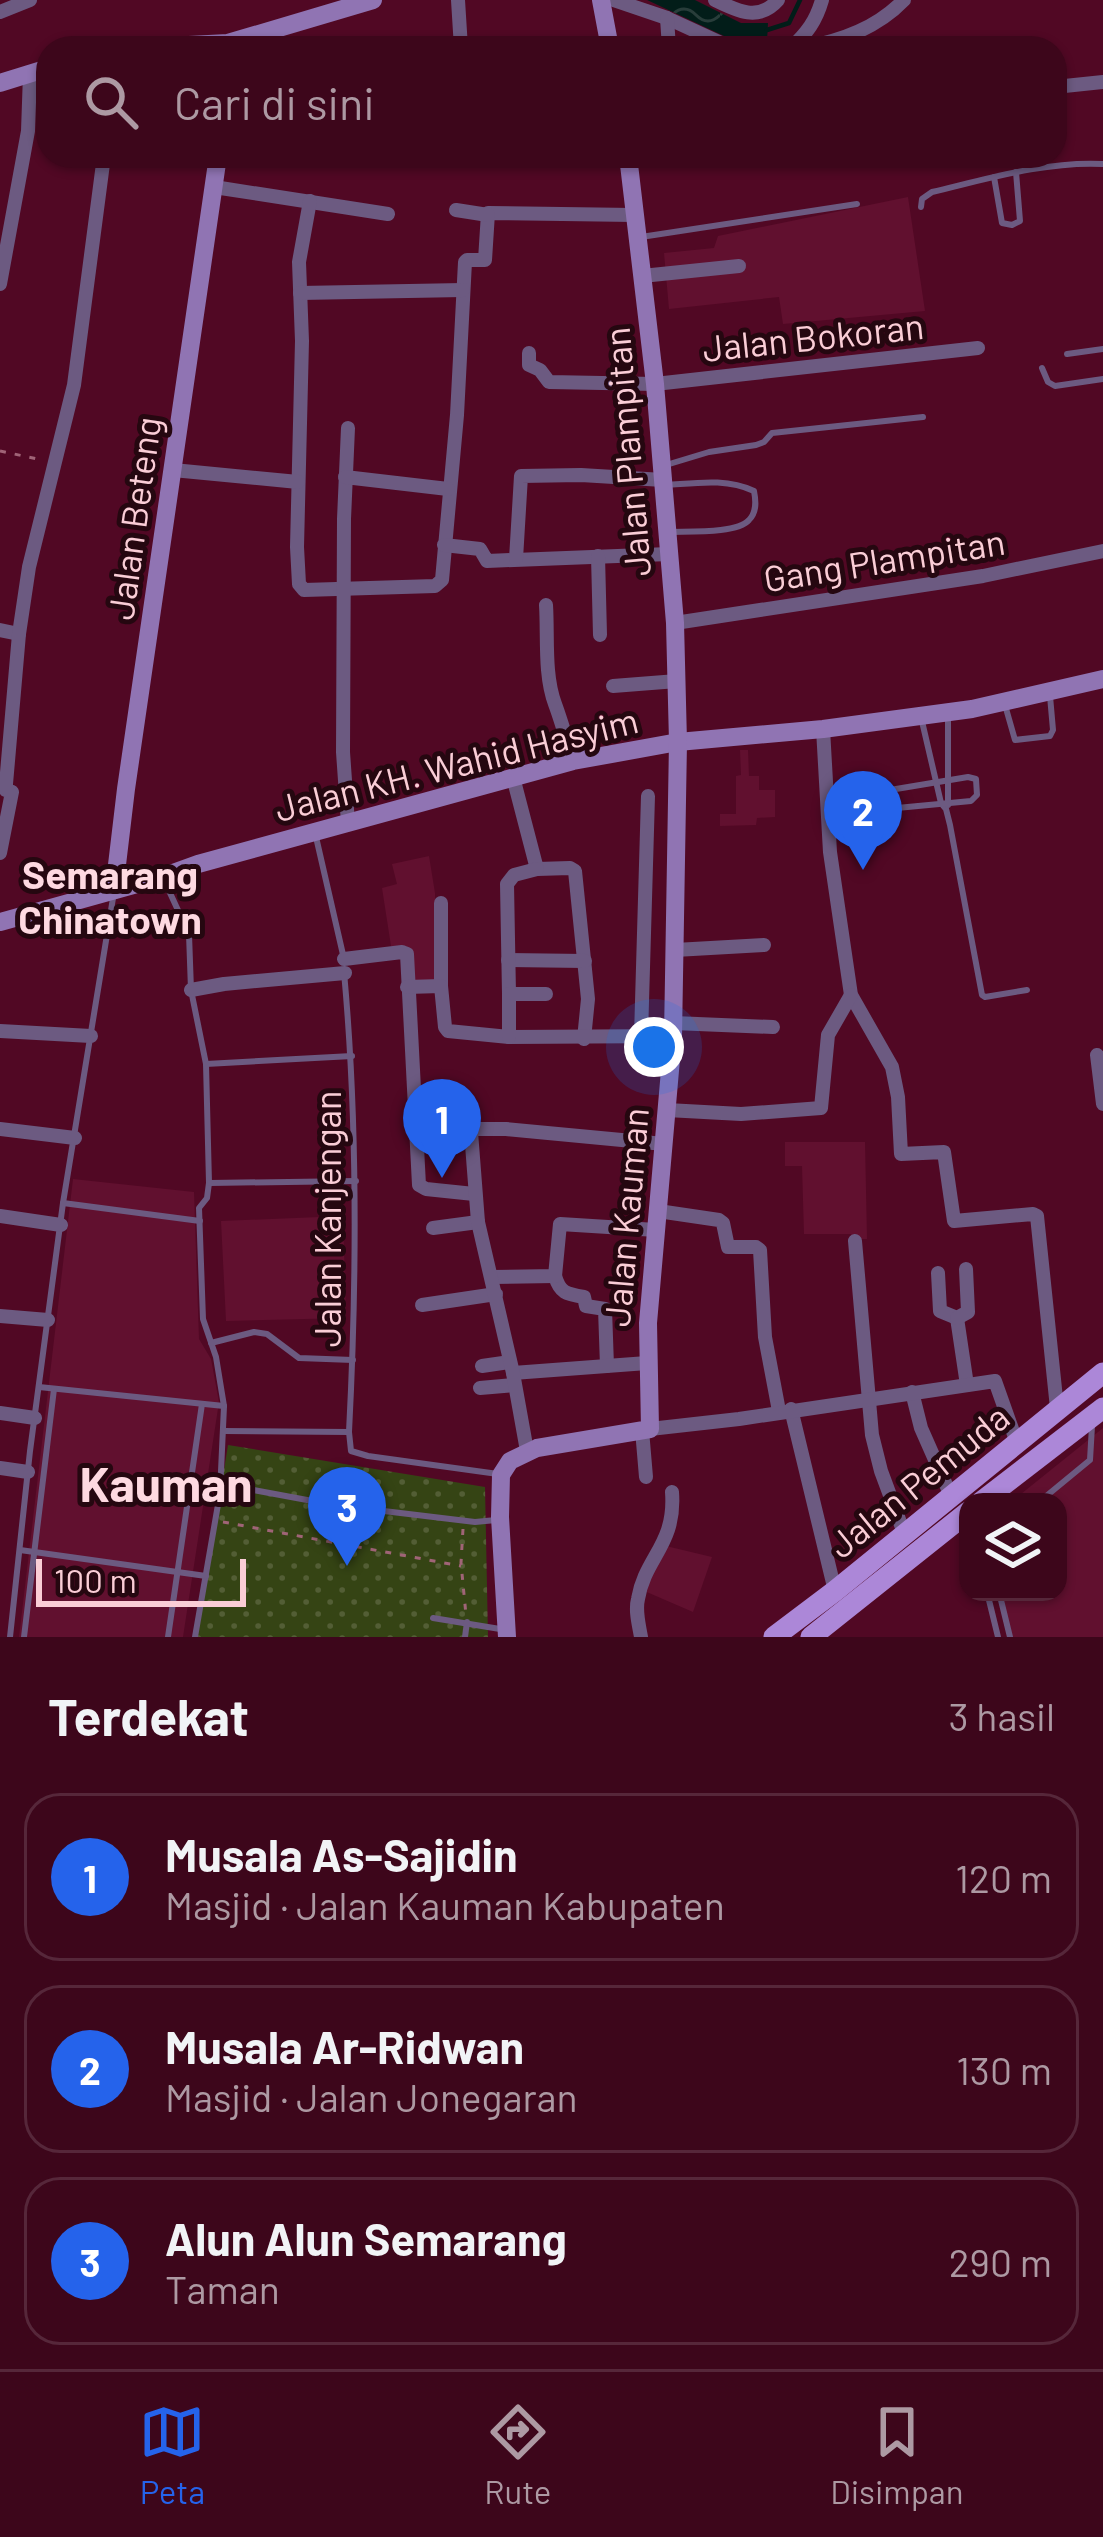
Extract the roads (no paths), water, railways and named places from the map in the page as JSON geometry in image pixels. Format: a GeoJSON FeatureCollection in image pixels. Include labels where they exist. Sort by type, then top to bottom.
{"type":"FeatureCollection","features":[{"type":"Feature","properties":{"kind":"main road","name":"Jalan Pemuda"},"geometry":{"type":"LineString","coordinates":[[980,1493],[1017,1443],[1103,1373]]}},
{"type":"Feature","properties":{"kind":"main road","name":"Jalan Pemuda"},"geometry":{"type":"LineString","coordinates":[[990,1493],[1098,1412]]}},
{"type":"Feature","properties":{"kind":"main road","name":"Jalan Pemuda"},"geometry":{"type":"LineString","coordinates":[[774,1637],[904,1533],[959,1513]]}},
{"type":"Feature","properties":{"kind":"main road","name":"Jalan Pemuda"},"geometry":{"type":"LineString","coordinates":[[819,1634],[959,1517]]}},
{"type":"Feature","properties":{"kind":"street"},"geometry":{"type":"LineString","coordinates":[[0,12],[30,0]]}},
{"type":"Feature","properties":{"kind":"street"},"geometry":{"type":"LineString","coordinates":[[257,36],[373,0]]}},
{"type":"Feature","properties":{"kind":"street"},"geometry":{"type":"LineString","coordinates":[[458,0],[460,36]]}},
{"type":"Feature","properties":{"kind":"street"},"geometry":{"type":"LineString","coordinates":[[601,0],[608,36]]}},
{"type":"Feature","properties":{"kind":"street"},"geometry":{"type":"LineString","coordinates":[[614,0],[706,36]]}},
{"type":"Feature","properties":{"kind":"street"},"geometry":{"type":"LineString","coordinates":[[715,0],[752,14],[762,13],[778,0]]}},
{"type":"Feature","properties":{"kind":"street"},"geometry":{"type":"LineString","coordinates":[[804,36],[822,0]]}},
{"type":"Feature","properties":{"kind":"street"},"geometry":{"type":"LineString","coordinates":[[862,36],[904,0]]}},
{"type":"Feature","properties":{"kind":"street"},"geometry":{"type":"LineString","coordinates":[[668,18],[669,36]]}},
{"type":"Feature","properties":{"kind":"street"},"geometry":{"type":"LineString","coordinates":[[0,83],[36,72]]}},
{"type":"Feature","properties":{"kind":"street"},"geometry":{"type":"LineString","coordinates":[[1067,86],[1103,82]]}},
{"type":"Feature","properties":{"kind":"street"},"geometry":{"type":"LineString","coordinates":[[0,284],[36,87]]}},
{"type":"Feature","properties":{"kind":"street"},"geometry":{"type":"LineString","coordinates":[[0,853],[12,792],[3,783],[29,567],[78,360],[102,168]]}},
{"type":"Feature","properties":{"kind":"street","name":"Jalan Beteng"},"geometry":{"type":"LineString","coordinates":[[114,890],[216,168]]}},
{"type":"Feature","properties":{"kind":"street","name":"Jalan Plampitan"},"geometry":{"type":"LineString","coordinates":[[629,168],[663,477],[675,623],[678,742]]}},
{"type":"Feature","properties":{"kind":"street"},"geometry":{"type":"LineString","coordinates":[[214,187],[388,214]]}},
{"type":"Feature","properties":{"kind":"street"},"geometry":{"type":"LineString","coordinates":[[310,201],[300,245],[299,586],[304,590],[438,585],[442,580],[465,261],[486,259],[488,214]]}},
{"type":"Feature","properties":{"kind":"street"},"geometry":{"type":"LineString","coordinates":[[456,210],[634,215]]}},
{"type":"Feature","properties":{"kind":"street"},"geometry":{"type":"LineString","coordinates":[[642,276],[739,266]]}},
{"type":"Feature","properties":{"kind":"street"},"geometry":{"type":"LineString","coordinates":[[300,293],[463,290]]}},
{"type":"Feature","properties":{"kind":"street","name":"Jalan Bokoran"},"geometry":{"type":"LineString","coordinates":[[529,353],[529,365],[549,382],[655,385],[978,348]]}},
{"type":"Feature","properties":{"kind":"street"},"geometry":{"type":"LineString","coordinates":[[348,428],[343,752],[348,823]]}},
{"type":"Feature","properties":{"kind":"street"},"geometry":{"type":"LineString","coordinates":[[173,470],[298,482]]}},
{"type":"Feature","properties":{"kind":"street"},"geometry":{"type":"LineString","coordinates":[[345,477],[448,489]]}},
{"type":"Feature","properties":{"kind":"street"},"geometry":{"type":"LineString","coordinates":[[516,559],[520,477],[663,477]]}},
{"type":"Feature","properties":{"kind":"street"},"geometry":{"type":"LineString","coordinates":[[444,545],[480,549],[487,561],[669,554]]}},
{"type":"Feature","properties":{"kind":"street","name":"Gang Plampitan"},"geometry":{"type":"LineString","coordinates":[[675,623],[982,576],[1103,551]]}},
{"type":"Feature","properties":{"kind":"street"},"geometry":{"type":"LineString","coordinates":[[598,556],[600,635]]}},
{"type":"Feature","properties":{"kind":"street"},"geometry":{"type":"LineString","coordinates":[[546,605],[549,666],[573,761]]}},
{"type":"Feature","properties":{"kind":"street"},"geometry":{"type":"LineString","coordinates":[[0,630],[19,634]]}},
{"type":"Feature","properties":{"kind":"street","name":"Jalan KH. Wahid Hasyim"},"geometry":{"type":"LineString","coordinates":[[0,922],[573,761],[678,742],[948,712],[1103,679]]}},
{"type":"Feature","properties":{"kind":"street"},"geometry":{"type":"LineString","coordinates":[[614,686],[677,681]]}},
{"type":"Feature","properties":{"kind":"street"},"geometry":{"type":"LineString","coordinates":[[824,729],[830,852],[851,995],[892,1066],[902,1156],[945,1154],[952,1220],[1036,1216],[1057,1408]]}},
{"type":"Feature","properties":{"kind":"street","name":"Jalan Kauman"},"geometry":{"type":"LineString","coordinates":[[646,1430],[673,1030],[678,742]]}},
{"type":"Feature","properties":{"kind":"street"},"geometry":{"type":"LineString","coordinates":[[513,777],[537,869]]}},
{"type":"Feature","properties":{"kind":"street"},"geometry":{"type":"LineString","coordinates":[[641,1036],[648,796]]}},
{"type":"Feature","properties":{"kind":"street"},"geometry":{"type":"LineString","coordinates":[[119,849],[127,862],[157,878]]}},
{"type":"Feature","properties":{"kind":"street"},"geometry":{"type":"LineString","coordinates":[[509,1037],[509,878],[518,872],[570,868],[575,871],[585,961],[584,1039]]}},
{"type":"Feature","properties":{"kind":"street"},"geometry":{"type":"LineString","coordinates":[[644,901],[676,902]]}},
{"type":"Feature","properties":{"kind":"street"},"geometry":{"type":"LineString","coordinates":[[441,903],[446,1030],[584,1039],[773,1027]]}},
{"type":"Feature","properties":{"kind":"street"},"geometry":{"type":"LineString","coordinates":[[676,950],[764,945]]}},
{"type":"Feature","properties":{"kind":"street"},"geometry":{"type":"LineString","coordinates":[[191,990],[405,953],[419,1185],[474,1194]]}},
{"type":"Feature","properties":{"kind":"street"},"geometry":{"type":"LineString","coordinates":[[508,960],[585,961]]}},
{"type":"Feature","properties":{"kind":"street"},"geometry":{"type":"LineString","coordinates":[[407,987],[441,986]]}},
{"type":"Feature","properties":{"kind":"street"},"geometry":{"type":"LineString","coordinates":[[509,994],[546,994]]}},
{"type":"Feature","properties":{"kind":"street"},"geometry":{"type":"LineString","coordinates":[[667,1110],[741,1114],[821,1108],[828,1035],[851,995]]}},
{"type":"Feature","properties":{"kind":"street"},"geometry":{"type":"LineString","coordinates":[[0,1031],[91,1036]]}},
{"type":"Feature","properties":{"kind":"street"},"geometry":{"type":"LineString","coordinates":[[1097,1055],[1103,1104]]}},
{"type":"Feature","properties":{"kind":"street"},"geometry":{"type":"LineString","coordinates":[[0,1129],[75,1138]]}},
{"type":"Feature","properties":{"kind":"street"},"geometry":{"type":"LineString","coordinates":[[527,1451],[478,1222],[473,1130],[664,1144]]}},
{"type":"Feature","properties":{"kind":"street"},"geometry":{"type":"LineString","coordinates":[[0,1216],[61,1225]]}},
{"type":"Feature","properties":{"kind":"street"},"geometry":{"type":"LineString","coordinates":[[607,1366],[605,1310],[586,1306],[584,1297],[566,1294],[555,1276],[560,1224],[719,1220],[728,1247],[760,1250],[765,1337],[835,1591]]}},
{"type":"Feature","properties":{"kind":"street"},"geometry":{"type":"LineString","coordinates":[[433,1228],[478,1222]]}},
{"type":"Feature","properties":{"kind":"street"},"geometry":{"type":"LineString","coordinates":[[855,1240],[867,1399],[876,1450],[904,1533]]}},
{"type":"Feature","properties":{"kind":"street"},"geometry":{"type":"LineString","coordinates":[[957,1318],[968,1312],[966,1269]]}},
{"type":"Feature","properties":{"kind":"street"},"geometry":{"type":"LineString","coordinates":[[938,1273],[940,1311],[957,1318]]}},
{"type":"Feature","properties":{"kind":"street"},"geometry":{"type":"LineString","coordinates":[[491,1277],[555,1276]]}},
{"type":"Feature","properties":{"kind":"street"},"geometry":{"type":"LineString","coordinates":[[422,1304],[496,1294]]}},
{"type":"Feature","properties":{"kind":"street"},"geometry":{"type":"LineString","coordinates":[[0,1316],[48,1321]]}},
{"type":"Feature","properties":{"kind":"street"},"geometry":{"type":"LineString","coordinates":[[957,1318],[967,1385]]}},
{"type":"Feature","properties":{"kind":"street"},"geometry":{"type":"LineString","coordinates":[[482,1366],[512,1373],[647,1364]]}},
{"type":"Feature","properties":{"kind":"street"},"geometry":{"type":"LineString","coordinates":[[480,1388],[512,1373]]}},
{"type":"Feature","properties":{"kind":"street"},"geometry":{"type":"LineString","coordinates":[[506,1634],[501,1475],[510,1461],[527,1451],[998,1382],[1017,1443]]}},
{"type":"Feature","properties":{"kind":"street"},"geometry":{"type":"LineString","coordinates":[[912,1392],[921,1428],[959,1498]]}},
{"type":"Feature","properties":{"kind":"street"},"geometry":{"type":"LineString","coordinates":[[0,1413],[35,1418]]}},
{"type":"Feature","properties":{"kind":"street"},"geometry":{"type":"LineString","coordinates":[[646,1430],[646,1477]]}},
{"type":"Feature","properties":{"kind":"street"},"geometry":{"type":"LineString","coordinates":[[0,1468],[28,1472]]}},
{"type":"Feature","properties":{"kind":"street"},"geometry":{"type":"LineString","coordinates":[[641,1637],[637,1602],[666,1540],[674,1512],[672,1492]]}},
{"type":"Feature","properties":{"kind":"lane"},"geometry":{"type":"LineString","coordinates":[[1067,166],[1103,164]]}},
{"type":"Feature","properties":{"kind":"lane"},"geometry":{"type":"LineString","coordinates":[[921,207],[926,194],[1051,168]]}},
{"type":"Feature","properties":{"kind":"lane"},"geometry":{"type":"LineString","coordinates":[[994,177],[1002,223],[1012,224],[1020,221],[1016,172]]}},
{"type":"Feature","properties":{"kind":"lane"},"geometry":{"type":"LineString","coordinates":[[637,237],[857,204]]}},
{"type":"Feature","properties":{"kind":"lane"},"geometry":{"type":"LineString","coordinates":[[1067,354],[1103,349]]}},
{"type":"Feature","properties":{"kind":"lane"},"geometry":{"type":"LineString","coordinates":[[1042,368],[1048,382],[1058,386],[1103,380]]}},
{"type":"Feature","properties":{"kind":"lane"},"geometry":{"type":"LineString","coordinates":[[663,477],[679,463],[709,452],[756,445],[772,433],[923,417]]}},
{"type":"Feature","properties":{"kind":"lane"},"geometry":{"type":"LineString","coordinates":[[663,477],[724,482],[754,491],[756,497],[754,514],[743,525],[667,532]]}},
{"type":"Feature","properties":{"kind":"lane"},"geometry":{"type":"LineString","coordinates":[[1004,702],[1015,740],[1050,736],[1050,692]]}},
{"type":"Feature","properties":{"kind":"lane"},"geometry":{"type":"LineString","coordinates":[[946,804],[948,712]]}},
{"type":"Feature","properties":{"kind":"lane"},"geometry":{"type":"LineString","coordinates":[[921,715],[936,782],[946,804],[982,994],[1027,990]]}},
{"type":"Feature","properties":{"kind":"lane"},"geometry":{"type":"LineString","coordinates":[[974,777],[977,795],[971,801],[946,804],[898,808],[887,803],[890,790],[950,779],[974,777]]}},
{"type":"Feature","properties":{"kind":"lane"},"geometry":{"type":"LineString","coordinates":[[315,833],[344,966],[352,1056]]}},
{"type":"Feature","properties":{"kind":"lane"},"geometry":{"type":"LineString","coordinates":[[157,878],[189,934],[191,990],[206,1064],[208,1183],[207,1198],[199,1208],[202,1319],[216,1358],[224,1406],[221,1484],[195,1637]]}},
{"type":"Feature","properties":{"kind":"lane"},"geometry":{"type":"LineString","coordinates":[[10,1637],[63,1203],[114,890]]}},
{"type":"Feature","properties":{"kind":"lane","name":"Jalan Kanjengan"},"geometry":{"type":"LineString","coordinates":[[206,1064],[352,1056],[356,1180],[349,1432]]}},
{"type":"Feature","properties":{"kind":"lane"},"geometry":{"type":"LineString","coordinates":[[208,1183],[356,1180]]}},
{"type":"Feature","properties":{"kind":"lane"},"geometry":{"type":"LineString","coordinates":[[63,1203],[200,1221]]}},
{"type":"Feature","properties":{"kind":"lane"},"geometry":{"type":"LineString","coordinates":[[210,1343],[246,1333],[267,1334],[299,1358],[353,1360]]}},
{"type":"Feature","properties":{"kind":"lane"},"geometry":{"type":"LineString","coordinates":[[39,1387],[224,1406]]}},
{"type":"Feature","properties":{"kind":"lane"},"geometry":{"type":"LineString","coordinates":[[24,1637],[54,1389]]}},
{"type":"Feature","properties":{"kind":"lane"},"geometry":{"type":"LineString","coordinates":[[168,1637],[202,1404]]}},
{"type":"Feature","properties":{"kind":"lane"},"geometry":{"type":"LineString","coordinates":[[1051,1493],[1090,1460],[1098,1412]]}},
{"type":"Feature","properties":{"kind":"lane"},"geometry":{"type":"LineString","coordinates":[[223,1431],[349,1432],[351,1451],[356,1454],[501,1475]]}},
{"type":"Feature","properties":{"kind":"lane"},"geometry":{"type":"LineString","coordinates":[[221,1484],[475,1522],[500,1519]]}},
{"type":"Feature","properties":{"kind":"lane"},"geometry":{"type":"LineString","coordinates":[[20,1550],[206,1576]]}},
{"type":"Feature","properties":{"kind":"lane"},"geometry":{"type":"LineString","coordinates":[[989,1601],[998,1637]]}},
{"type":"Feature","properties":{"kind":"lane"},"geometry":{"type":"LineString","coordinates":[[1002,1601],[1010,1637]]}},
{"type":"Feature","properties":{"kind":"lane"},"geometry":{"type":"LineString","coordinates":[[433,1618],[506,1634]]}},
{"type":"Feature","properties":{"kind":"lane"},"geometry":{"type":"LineString","coordinates":[[465,1637],[466,1622]]}},
{"type":"Feature","properties":{"kind":"water"},"geometry":{"type":"Polygon","coordinates":[[[647,0],[695,0],[741,23],[768,23],[767,36],[724,36],[647,0]]]}},
{"type":"Feature","properties":{"kind":"waterway"},"geometry":{"type":"LineString","coordinates":[[767,30],[789,23],[800,0]]}},
{"type":"Feature","properties":{"kind":"place","name":"Musala Ar-Ridwan"},"geometry":{"type":"Point","coordinates":[863,870]}},
{"type":"Feature","properties":{"kind":"place","name":"Musala As-Sajidin"},"geometry":{"type":"Point","coordinates":[442,1178]}},
{"type":"Feature","properties":{"kind":"place","name":"Alun Alun Semarang"},"geometry":{"type":"Point","coordinates":[347,1566]}},
{"type":"Feature","properties":{"kind":"district","name":"Semarang Chinatown"},"geometry":{"type":"Point","coordinates":[110,896]}},
{"type":"Feature","properties":{"kind":"district","name":"Kauman"},"geometry":{"type":"Point","coordinates":[166,1483]}}]}
